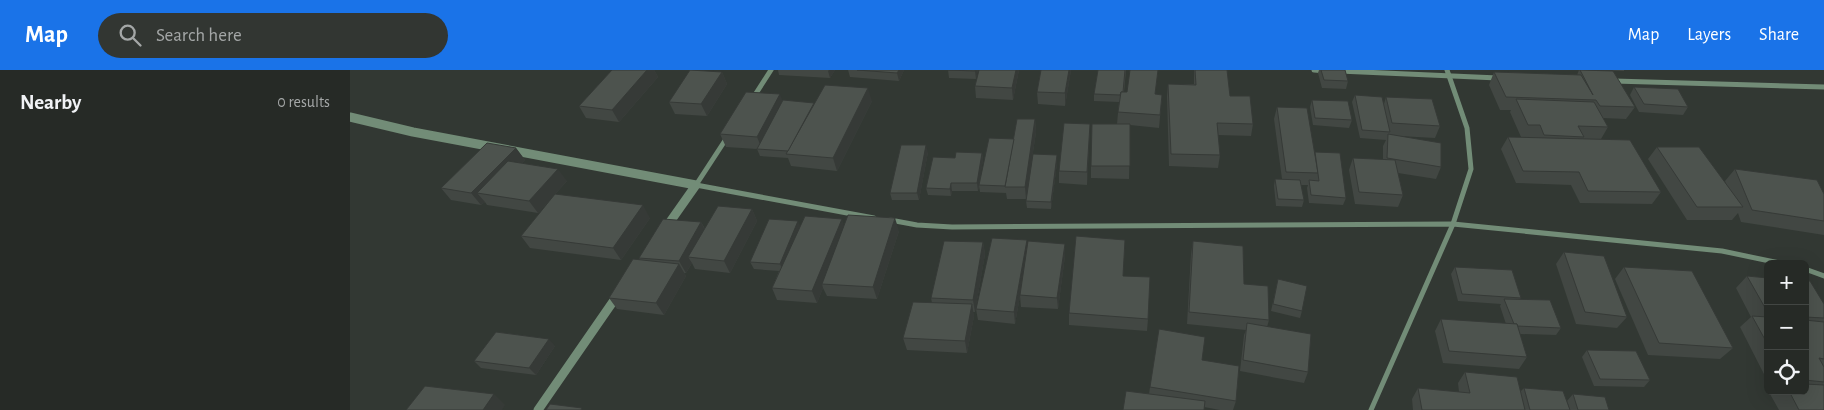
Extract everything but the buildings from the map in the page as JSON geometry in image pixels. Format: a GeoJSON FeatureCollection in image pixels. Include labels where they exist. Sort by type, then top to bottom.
{"type":"FeatureCollection","features":[{"type":"Feature","properties":{"kind":"street"},"geometry":{"type":"LineString","coordinates":[[750,103],[771,70]]}},
{"type":"Feature","properties":{"kind":"street"},"geometry":{"type":"LineString","coordinates":[[1314,70],[1509,78]]}},
{"type":"Feature","properties":{"kind":"street"},"geometry":{"type":"LineString","coordinates":[[1371,410],[1454,224],[1471,169],[1467,128],[1447,70]]}},
{"type":"Feature","properties":{"kind":"street"},"geometry":{"type":"LineString","coordinates":[[1607,81],[1824,87]]}},
{"type":"Feature","properties":{"kind":"street"},"geometry":{"type":"LineString","coordinates":[[350,117],[413,132],[760,198],[878,218]]}},
{"type":"Feature","properties":{"kind":"street"},"geometry":{"type":"LineString","coordinates":[[662,234],[728,136]]}},
{"type":"Feature","properties":{"kind":"street"},"geometry":{"type":"LineString","coordinates":[[887,220],[917,225],[952,227],[1454,224],[1722,251],[1765,260]]}},
{"type":"Feature","properties":{"kind":"street"},"geometry":{"type":"LineString","coordinates":[[1809,270],[1824,276]]}},
{"type":"Feature","properties":{"kind":"street"},"geometry":{"type":"LineString","coordinates":[[538,410],[627,282]]}}]}
